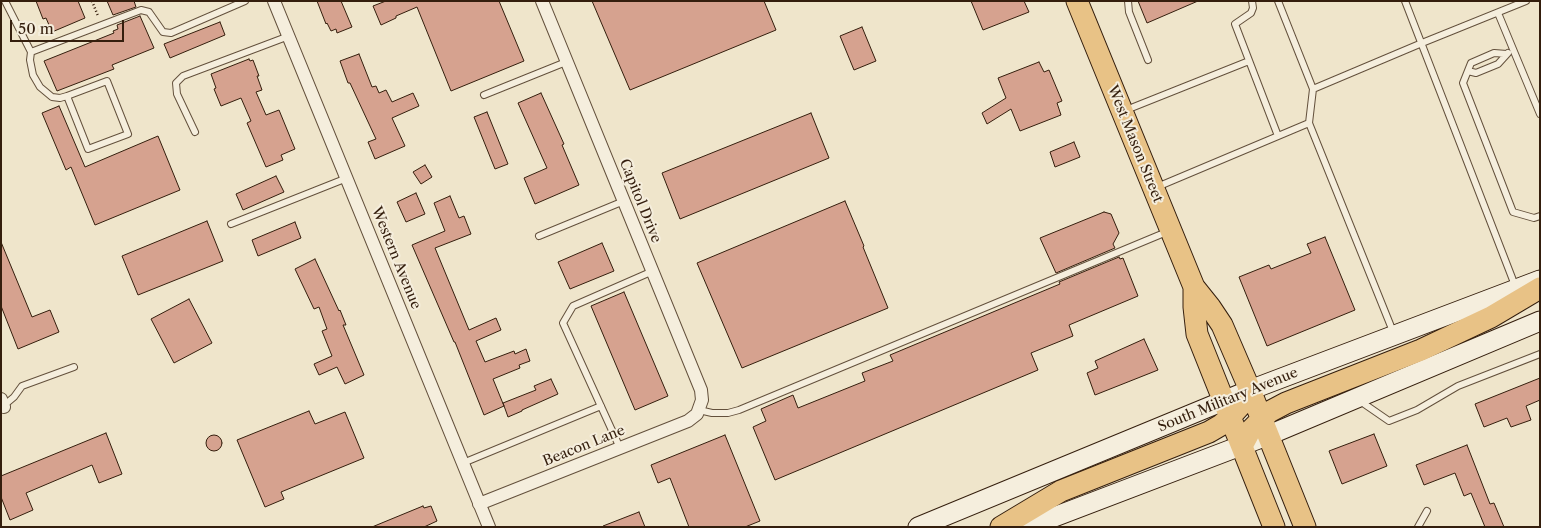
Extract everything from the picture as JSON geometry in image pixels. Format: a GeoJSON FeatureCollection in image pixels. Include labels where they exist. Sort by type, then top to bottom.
{"type":"FeatureCollection","features":[{"type":"Feature","properties":{"kind":"main road","name":"West Mason Street"},"geometry":{"type":"LineString","coordinates":[[1077,1],[1194,287],[1222,325],[1304,527]]}},
{"type":"Feature","properties":{"kind":"main road","name":"South Military Avenue"},"geometry":{"type":"LineString","coordinates":[[1250,390],[1540,280]]}},
{"type":"Feature","properties":{"kind":"main road","name":"West Mason Street"},"geometry":{"type":"LineString","coordinates":[[1194,287],[1197,334],[1274,527]]}},
{"type":"Feature","properties":{"kind":"main road"},"geometry":{"type":"LineString","coordinates":[[1265,427],[1269,412],[1286,403],[1439,342],[1491,317],[1540,288]]}},
{"type":"Feature","properties":{"kind":"main road"},"geometry":{"type":"LineString","coordinates":[[1028,527],[1242,446],[1250,431],[1357,398],[1540,321]]}},
{"type":"Feature","properties":{"kind":"main road"},"geometry":{"type":"LineString","coordinates":[[1000,527],[1061,491],[1209,432],[1221,425],[1227,409],[1242,405],[1250,390]]}},
{"type":"Feature","properties":{"kind":"main road","name":"South Military Avenue"},"geometry":{"type":"LineString","coordinates":[[918,527],[1227,409]]}},
{"type":"Feature","properties":{"kind":"street","name":"Western Avenue"},"geometry":{"type":"LineString","coordinates":[[274,1],[489,527]]}},
{"type":"Feature","properties":{"kind":"street","name":"Capitol Drive"},"geometry":{"type":"LineString","coordinates":[[542,1],[701,390],[702,400],[698,412]]}},
{"type":"Feature","properties":{"kind":"street","name":"Beacon Lane"},"geometry":{"type":"LineString","coordinates":[[480,504],[688,421],[698,412]]}},
{"type":"Feature","properties":{"kind":"lane"},"geometry":{"type":"LineString","coordinates":[[6,1],[31,52],[30,60],[40,87],[52,97],[60,98],[107,81],[128,134],[88,149],[67,96]]}},
{"type":"Feature","properties":{"kind":"lane"},"geometry":{"type":"LineString","coordinates":[[31,52],[142,10],[149,12],[163,32],[171,32],[245,1]]}},
{"type":"Feature","properties":{"kind":"lane"},"geometry":{"type":"LineString","coordinates":[[1128,1],[1129,12],[1148,60]]}},
{"type":"Feature","properties":{"kind":"lane"},"geometry":{"type":"LineString","coordinates":[[1252,1],[1253,8],[1251,13],[1235,24],[1278,136]]}},
{"type":"Feature","properties":{"kind":"lane"},"geometry":{"type":"LineString","coordinates":[[1278,1],[1313,89],[1309,123],[1394,335]]}},
{"type":"Feature","properties":{"kind":"lane"},"geometry":{"type":"LineString","coordinates":[[1405,1],[1516,289]]}},
{"type":"Feature","properties":{"kind":"lane"},"geometry":{"type":"LineString","coordinates":[[1313,89],[1526,1]]}},
{"type":"Feature","properties":{"kind":"lane"},"geometry":{"type":"LineString","coordinates":[[1498,13],[1540,114]]}},
{"type":"Feature","properties":{"kind":"lane"},"geometry":{"type":"LineString","coordinates":[[195,132],[177,94],[176,82],[182,76],[289,36]]}},
{"type":"Feature","properties":{"kind":"lane"},"geometry":{"type":"LineString","coordinates":[[1468,71],[1476,72],[1498,64],[1507,54],[1514,51]]}},
{"type":"Feature","properties":{"kind":"lane"},"geometry":{"type":"LineString","coordinates":[[1507,54],[1494,53],[1471,63],[1462,83],[1513,212],[1534,218],[1540,216]]}},
{"type":"Feature","properties":{"kind":"lane"},"geometry":{"type":"LineString","coordinates":[[1122,112],[1249,61]]}},
{"type":"Feature","properties":{"kind":"lane"},"geometry":{"type":"LineString","coordinates":[[484,95],[566,62]]}},
{"type":"Feature","properties":{"kind":"lane"},"geometry":{"type":"LineString","coordinates":[[1154,189],[1309,123]]}},
{"type":"Feature","properties":{"kind":"lane"},"geometry":{"type":"LineString","coordinates":[[230,224],[347,178]]}},
{"type":"Feature","properties":{"kind":"lane"},"geometry":{"type":"LineString","coordinates":[[538,236],[624,201]]}},
{"type":"Feature","properties":{"kind":"lane"},"geometry":{"type":"LineString","coordinates":[[698,412],[728,413],[739,410],[1171,230]]}},
{"type":"Feature","properties":{"kind":"lane"},"geometry":{"type":"LineString","coordinates":[[620,448],[563,323],[573,306],[653,271]]}},
{"type":"Feature","properties":{"kind":"lane"},"geometry":{"type":"LineString","coordinates":[[1357,398],[1389,421],[1417,410],[1458,386],[1540,354]]}},
{"type":"Feature","properties":{"kind":"lane"},"geometry":{"type":"LineString","coordinates":[[2,404],[14,397],[22,386],[74,367]]}},
{"type":"Feature","properties":{"kind":"lane"},"geometry":{"type":"LineString","coordinates":[[463,463],[601,406]]}},
{"type":"Feature","properties":{"kind":"lane"},"geometry":{"type":"LineString","coordinates":[[1418,527],[1428,511]]}},
{"type":"Feature","properties":{"kind":"path"},"geometry":{"type":"LineString","coordinates":[[92,1],[101,25]]}},
{"type":"Feature","properties":{"kind":"building"},"geometry":{"type":"Polygon","coordinates":[[[36,1],[78,1],[85,18],[52,32],[46,18],[43,19],[36,1]]]}},
{"type":"Feature","properties":{"kind":"building"},"geometry":{"type":"Polygon","coordinates":[[[107,1],[134,1],[136,7],[113,15],[107,1]]]}},
{"type":"Feature","properties":{"kind":"building"},"geometry":{"type":"Polygon","coordinates":[[[317,1],[341,1],[352,27],[337,33],[336,29],[331,31],[326,24],[317,1]]]}},
{"type":"Feature","properties":{"kind":"building"},"geometry":{"type":"Polygon","coordinates":[[[386,1],[499,1],[524,61],[451,91],[417,7],[381,25],[373,6],[386,1]]]}},
{"type":"Feature","properties":{"kind":"building"},"geometry":{"type":"Polygon","coordinates":[[[592,1],[764,1],[776,30],[630,90],[592,1]]]}},
{"type":"Feature","properties":{"kind":"building"},"geometry":{"type":"Polygon","coordinates":[[[971,1],[1024,1],[1029,12],[983,30],[971,1]]]}},
{"type":"Feature","properties":{"kind":"building"},"geometry":{"type":"Polygon","coordinates":[[[1138,1],[1198,1],[1147,23],[1138,1]]]}},
{"type":"Feature","properties":{"kind":"building"},"geometry":{"type":"Polygon","coordinates":[[[140,16],[154,48],[112,65],[114,69],[57,91],[44,61],[114,33],[113,31],[118,29],[117,25],[140,16]]]}},
{"type":"Feature","properties":{"kind":"building"},"geometry":{"type":"Polygon","coordinates":[[[220,22],[225,35],[170,58],[164,44],[220,22]]]}},
{"type":"Feature","properties":{"kind":"building"},"geometry":{"type":"Polygon","coordinates":[[[862,27],[876,61],[854,70],[840,36],[862,27]]]}},
{"type":"Feature","properties":{"kind":"building"},"geometry":{"type":"Polygon","coordinates":[[[359,54],[372,87],[376,86],[379,93],[386,90],[392,102],[413,93],[419,106],[392,118],[405,146],[375,159],[368,142],[376,139],[350,83],[348,83],[340,61],[359,54]]]}},
{"type":"Feature","properties":{"kind":"building"},"geometry":{"type":"Polygon","coordinates":[[[249,59],[250,61],[253,60],[259,76],[257,76],[262,90],[256,92],[266,115],[279,110],[295,149],[281,155],[283,160],[266,167],[247,123],[251,121],[241,98],[221,106],[214,89],[216,88],[211,74],[249,59]]]}},
{"type":"Feature","properties":{"kind":"building"},"geometry":{"type":"Polygon","coordinates":[[[1039,62],[1044,72],[1049,70],[1062,101],[1057,103],[1061,115],[1020,131],[1011,109],[987,124],[982,113],[1006,98],[998,78],[1039,62]]]}},
{"type":"Feature","properties":{"kind":"building"},"geometry":{"type":"Polygon","coordinates":[[[541,93],[564,144],[562,145],[579,185],[535,204],[524,178],[547,168],[518,103],[541,93]]]}},
{"type":"Feature","properties":{"kind":"building"},"geometry":{"type":"Polygon","coordinates":[[[59,106],[85,167],[158,136],[180,190],[95,225],[71,167],[66,170],[42,113],[59,106]]]}},
{"type":"Feature","properties":{"kind":"building"},"geometry":{"type":"Polygon","coordinates":[[[487,112],[508,164],[495,169],[474,117],[487,112]]]}},
{"type":"Feature","properties":{"kind":"building"},"geometry":{"type":"Polygon","coordinates":[[[811,113],[829,158],[680,219],[662,173],[811,113]]]}},
{"type":"Feature","properties":{"kind":"building"},"geometry":{"type":"Polygon","coordinates":[[[1074,142],[1080,157],[1055,167],[1050,152],[1074,142]]]}},
{"type":"Feature","properties":{"kind":"building"},"geometry":{"type":"Polygon","coordinates":[[[425,165],[432,177],[421,184],[413,172],[425,165]]]}},
{"type":"Feature","properties":{"kind":"building"},"geometry":{"type":"Polygon","coordinates":[[[276,176],[284,192],[243,210],[236,194],[276,176]]]}},
{"type":"Feature","properties":{"kind":"building"},"geometry":{"type":"Polygon","coordinates":[[[416,193],[425,214],[406,222],[397,202],[416,193]]]}},
{"type":"Feature","properties":{"kind":"building"},"geometry":{"type":"Polygon","coordinates":[[[450,196],[459,218],[464,216],[471,234],[435,248],[469,330],[496,318],[501,330],[476,341],[485,362],[514,351],[515,354],[526,349],[530,361],[519,365],[520,368],[493,379],[504,406],[484,415],[455,342],[412,245],[445,231],[434,203],[450,196]]]}},
{"type":"Feature","properties":{"kind":"building"},"geometry":{"type":"Polygon","coordinates":[[[845,201],[888,308],[742,368],[697,263],[845,201]]]}},
{"type":"Feature","properties":{"kind":"building"},"geometry":{"type":"Polygon","coordinates":[[[1104,212],[1111,214],[1119,233],[1113,244],[1115,248],[1056,273],[1040,238],[1104,212]]]}},
{"type":"Feature","properties":{"kind":"building"},"geometry":{"type":"Polygon","coordinates":[[[207,221],[223,261],[138,295],[122,256],[207,221]]]}},
{"type":"Feature","properties":{"kind":"building"},"geometry":{"type":"Polygon","coordinates":[[[295,222],[301,238],[258,256],[252,240],[295,222]]]}},
{"type":"Feature","properties":{"kind":"building"},"geometry":{"type":"Polygon","coordinates":[[[1325,237],[1355,310],[1267,346],[1239,277],[1269,265],[1271,269],[1311,253],[1307,244],[1325,237]]]}},
{"type":"Feature","properties":{"kind":"building"},"geometry":{"type":"Polygon","coordinates":[[[1,242],[32,317],[50,310],[59,332],[18,349],[1,306],[1,242]]]}},
{"type":"Feature","properties":{"kind":"building"},"geometry":{"type":"Polygon","coordinates":[[[602,243],[614,271],[570,289],[558,262],[602,243]]]}},
{"type":"Feature","properties":{"kind":"building"},"geometry":{"type":"Polygon","coordinates":[[[1119,257],[1120,259],[1123,258],[1138,296],[1069,325],[1073,336],[1031,353],[1038,370],[775,480],[753,427],[766,421],[761,409],[793,395],[798,408],[865,381],[862,373],[893,361],[890,355],[1060,284],[1059,282],[1119,257]]]}},
{"type":"Feature","properties":{"kind":"building"},"geometry":{"type":"Polygon","coordinates":[[[315,259],[340,310],[346,325],[343,325],[364,375],[345,384],[337,367],[319,375],[314,364],[332,356],[322,331],[327,329],[319,307],[314,309],[295,269],[315,259]]]}},
{"type":"Feature","properties":{"kind":"building"},"geometry":{"type":"Polygon","coordinates":[[[624,292],[668,396],[635,410],[591,306],[624,292]]]}},
{"type":"Feature","properties":{"kind":"building"},"geometry":{"type":"Polygon","coordinates":[[[189,299],[212,343],[174,363],[151,319],[189,299]]]}},
{"type":"Feature","properties":{"kind":"building"},"geometry":{"type":"Polygon","coordinates":[[[1144,339],[1158,370],[1095,395],[1087,373],[1098,368],[1095,361],[1144,339]]]}},
{"type":"Feature","properties":{"kind":"building"},"geometry":{"type":"Polygon","coordinates":[[[1540,378],[1540,400],[1526,406],[1531,420],[1511,427],[1507,418],[1484,427],[1475,404],[1540,378]]]}},
{"type":"Feature","properties":{"kind":"building"},"geometry":{"type":"Polygon","coordinates":[[[551,379],[558,394],[508,417],[503,403],[536,390],[534,386],[551,379]]]}},
{"type":"Feature","properties":{"kind":"building"},"geometry":{"type":"Polygon","coordinates":[[[309,411],[315,424],[345,412],[364,458],[281,492],[284,499],[265,507],[237,440],[309,411]]]}},
{"type":"Feature","properties":{"kind":"building"},"geometry":{"type":"Polygon","coordinates":[[[106,433],[122,474],[99,483],[92,465],[26,493],[33,510],[10,520],[1,497],[1,476],[106,433]]]}},
{"type":"Feature","properties":{"kind":"building"},"geometry":{"type":"Polygon","coordinates":[[[1374,434],[1387,466],[1342,484],[1329,451],[1374,434]]]}},
{"type":"Feature","properties":{"kind":"building"},"geometry":{"type":"Polygon","coordinates":[[[214,435],[220,437],[222,443],[220,449],[214,451],[208,449],[206,443],[208,437],[214,435]]]}},
{"type":"Feature","properties":{"kind":"building"},"geometry":{"type":"Polygon","coordinates":[[[725,435],[760,521],[745,527],[689,527],[670,478],[658,483],[651,465],[725,435]]]}},
{"type":"Feature","properties":{"kind":"building"},"geometry":{"type":"Polygon","coordinates":[[[1467,445],[1490,504],[1494,503],[1504,527],[1485,527],[1471,493],[1464,496],[1455,473],[1424,485],[1416,465],[1467,445]]]}},
{"type":"Feature","properties":{"kind":"building"},"geometry":{"type":"Polygon","coordinates":[[[423,506],[424,508],[431,506],[437,521],[424,527],[372,527],[423,506]]]}},
{"type":"Feature","properties":{"kind":"building"},"geometry":{"type":"Polygon","coordinates":[[[639,512],[645,527],[603,527],[603,526],[639,512]]]}}]}
